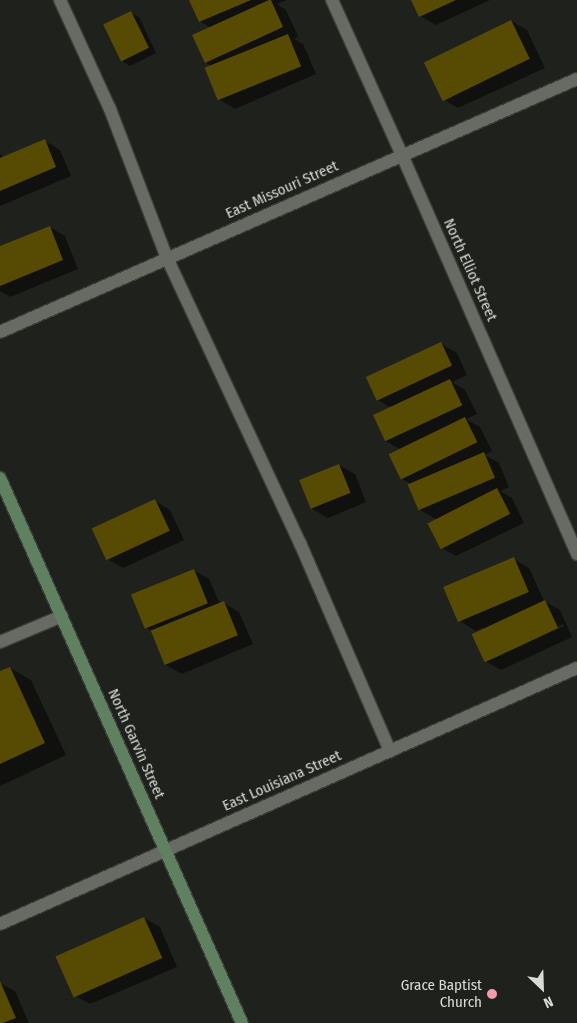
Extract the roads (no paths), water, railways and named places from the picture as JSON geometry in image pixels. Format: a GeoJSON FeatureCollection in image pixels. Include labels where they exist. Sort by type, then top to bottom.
{"type":"FeatureCollection","features":[{"type":"Feature","properties":{"kind":"main road","name":"North Garvin Street"},"geometry":{"type":"LineString","coordinates":[[0,478],[242,1023]]}},
{"type":"Feature","properties":{"kind":"street"},"geometry":{"type":"LineString","coordinates":[[60,0],[110,109],[167,258],[300,544],[390,751]]}},
{"type":"Feature","properties":{"kind":"street","name":"North Elliot Street"},"geometry":{"type":"LineString","coordinates":[[332,0],[577,554]]}},
{"type":"Feature","properties":{"kind":"street","name":"East Missouri Street"},"geometry":{"type":"LineString","coordinates":[[0,332],[577,79]]}},
{"type":"Feature","properties":{"kind":"street"},"geometry":{"type":"LineString","coordinates":[[0,642],[62,616]]}},
{"type":"Feature","properties":{"kind":"street","name":"East Louisiana Street"},"geometry":{"type":"LineString","coordinates":[[0,924],[577,668]]}},
{"type":"Feature","properties":{"kind":"place","name":"Grace Baptist Church"},"geometry":{"type":"Point","coordinates":[492,994]}}]}
